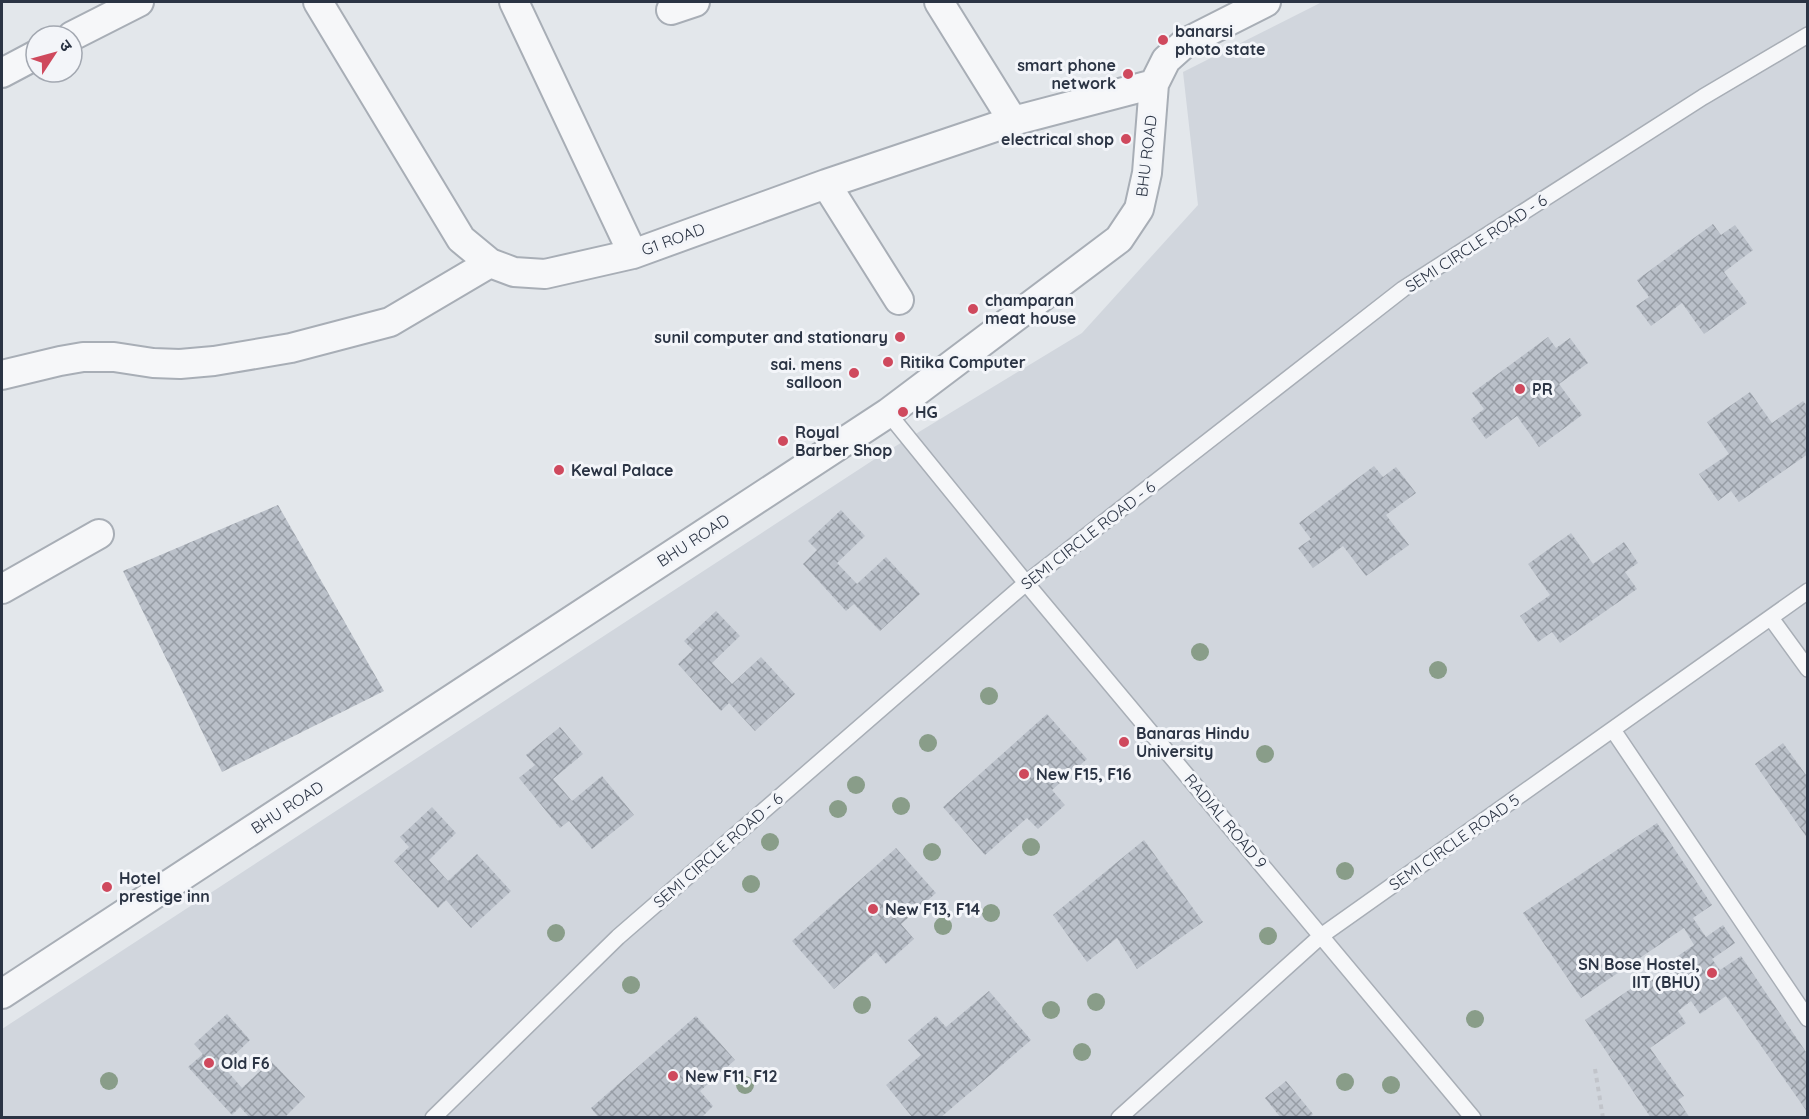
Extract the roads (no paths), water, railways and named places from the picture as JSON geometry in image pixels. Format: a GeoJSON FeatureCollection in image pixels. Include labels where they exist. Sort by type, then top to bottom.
{"type":"FeatureCollection","features":[{"type":"Feature","properties":{"kind":"street"},"geometry":{"type":"LineString","coordinates":[[84,24],[99,10],[139,2]]}},
{"type":"Feature","properties":{"kind":"street","name":"G1 ROAD"},"geometry":{"type":"LineString","coordinates":[[318,2],[460,239],[490,263],[514,272],[545,274],[633,254],[826,184],[1013,121],[1154,84]]}},
{"type":"Feature","properties":{"kind":"street"},"geometry":{"type":"LineString","coordinates":[[514,2],[633,254]]}},
{"type":"Feature","properties":{"kind":"street"},"geometry":{"type":"LineString","coordinates":[[939,2],[1013,121]]}},
{"type":"Feature","properties":{"kind":"street","name":"BHU ROAD"},"geometry":{"type":"LineString","coordinates":[[2,994],[888,412],[1119,239],[1139,208],[1146,182],[1154,84],[1166,60],[1185,43],[1266,2]]}},
{"type":"Feature","properties":{"kind":"street"},"geometry":{"type":"LineString","coordinates":[[2,73],[24,61]]}},
{"type":"Feature","properties":{"kind":"street"},"geometry":{"type":"LineString","coordinates":[[826,184],[899,300]]}},
{"type":"Feature","properties":{"kind":"street"},"geometry":{"type":"LineString","coordinates":[[2,375],[83,357],[114,357],[153,363],[180,364],[214,361],[291,348],[390,322],[490,263]]}},
{"type":"Feature","properties":{"kind":"street"},"geometry":{"type":"LineString","coordinates":[[2,589],[99,534]]}},
{"type":"Feature","properties":{"kind":"lane","name":"SEMI CIRCLE ROAD - 6"},"geometry":{"type":"LineString","coordinates":[[433,1118],[618,937],[1026,583],[1403,289],[1703,97],[1808,35]]}},
{"type":"Feature","properties":{"kind":"lane","name":"RADIAL ROAD 9"},"geometry":{"type":"LineString","coordinates":[[888,412],[1026,583],[1473,1118]]}},
{"type":"Feature","properties":{"kind":"lane","name":"SEMI CIRCLE ROAD 5"},"geometry":{"type":"LineString","coordinates":[[1119,1118],[1321,936],[1808,591]]}},
{"type":"Feature","properties":{"kind":"lane"},"geometry":{"type":"LineString","coordinates":[[1771,618],[1808,669]]}},
{"type":"Feature","properties":{"kind":"lane"},"geometry":{"type":"LineString","coordinates":[[1613,730],[1808,1018]]}},
{"type":"Feature","properties":{"kind":"place","name":"banarsi photo state"},"geometry":{"type":"Point","coordinates":[1163,40]}},
{"type":"Feature","properties":{"kind":"place","name":"smart phone network"},"geometry":{"type":"Point","coordinates":[1128,74]}},
{"type":"Feature","properties":{"kind":"place","name":"electrical shop"},"geometry":{"type":"Point","coordinates":[1126,139]}},
{"type":"Feature","properties":{"kind":"place","name":"champaran meat house"},"geometry":{"type":"Point","coordinates":[973,309]}},
{"type":"Feature","properties":{"kind":"place","name":"sunil computer and stationary"},"geometry":{"type":"Point","coordinates":[900,337]}},
{"type":"Feature","properties":{"kind":"place","name":"Ritika Computer"},"geometry":{"type":"Point","coordinates":[888,362]}},
{"type":"Feature","properties":{"kind":"place","name":"sai. mens salloon"},"geometry":{"type":"Point","coordinates":[854,373]}},
{"type":"Feature","properties":{"kind":"place","name":"PR"},"geometry":{"type":"Point","coordinates":[1520,389]}},
{"type":"Feature","properties":{"kind":"place","name":"HG"},"geometry":{"type":"Point","coordinates":[903,412]}},
{"type":"Feature","properties":{"kind":"place","name":"Royal Barber Shop"},"geometry":{"type":"Point","coordinates":[783,441]}},
{"type":"Feature","properties":{"kind":"place","name":"Kewal Palace"},"geometry":{"type":"Point","coordinates":[559,470]}},
{"type":"Feature","properties":{"kind":"place","name":"Banaras Hindu University"},"geometry":{"type":"Point","coordinates":[1124,742]}},
{"type":"Feature","properties":{"kind":"place","name":"New F15, F16"},"geometry":{"type":"Point","coordinates":[1024,774]}},
{"type":"Feature","properties":{"kind":"place","name":"Hotel prestige inn"},"geometry":{"type":"Point","coordinates":[107,887]}},
{"type":"Feature","properties":{"kind":"place","name":"New F13, F14"},"geometry":{"type":"Point","coordinates":[873,909]}},
{"type":"Feature","properties":{"kind":"place","name":"SN Bose Hostel, IIT (BHU)"},"geometry":{"type":"Point","coordinates":[1712,973]}},
{"type":"Feature","properties":{"kind":"place","name":"Old F6"},"geometry":{"type":"Point","coordinates":[209,1063]}},
{"type":"Feature","properties":{"kind":"place","name":"New F11, F12"},"geometry":{"type":"Point","coordinates":[673,1076]}}]}
